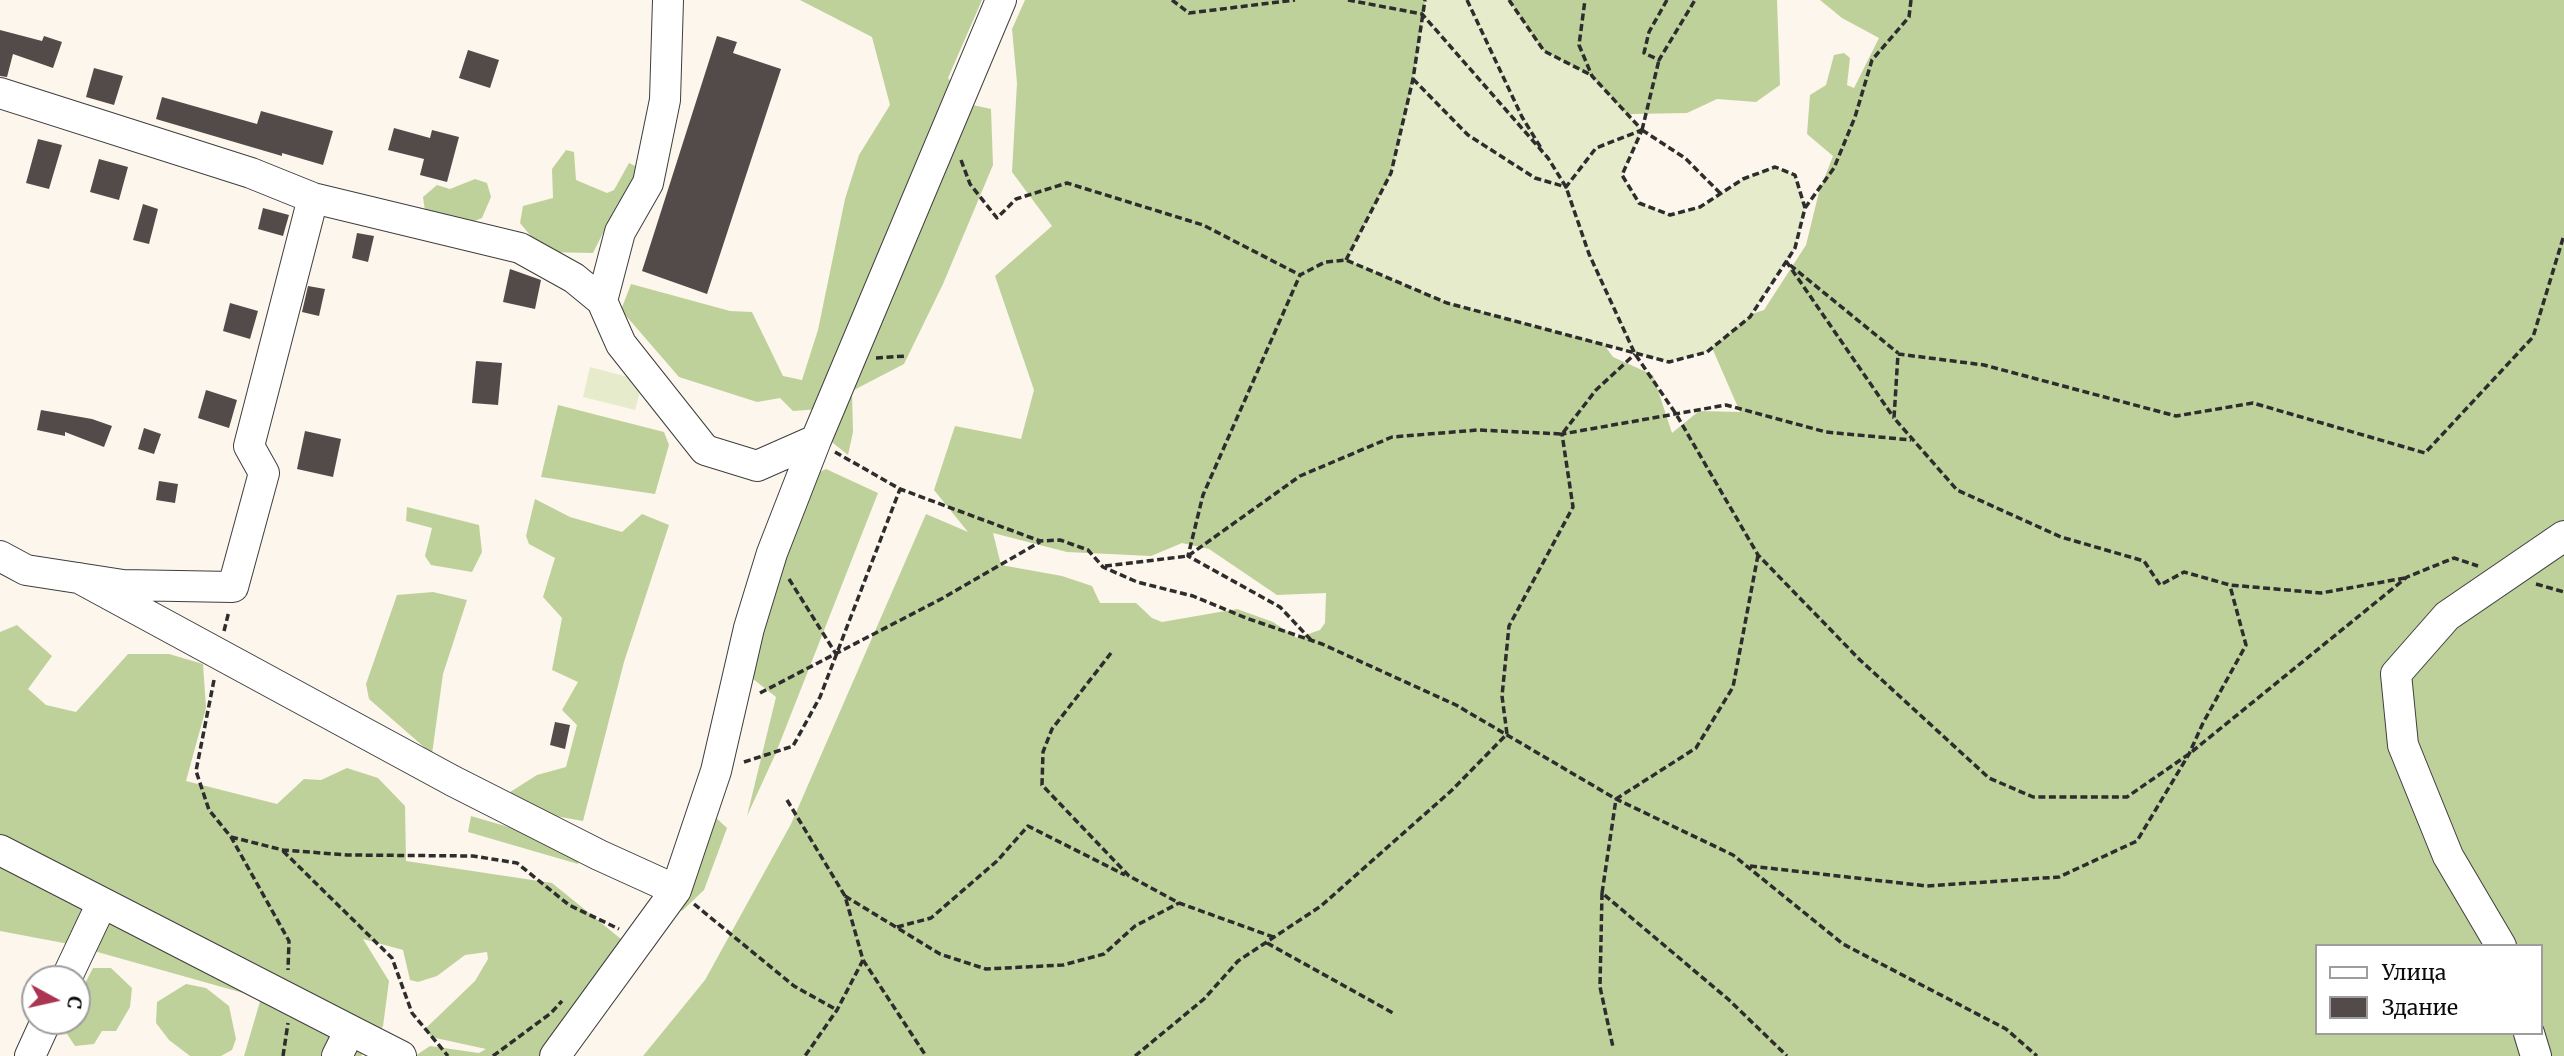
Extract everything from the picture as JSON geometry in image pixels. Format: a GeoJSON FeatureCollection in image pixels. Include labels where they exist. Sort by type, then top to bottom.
{"type":"FeatureCollection","features":[{"type":"Feature","properties":{"kind":"street"},"geometry":{"type":"LineString","coordinates":[[602,302],[620,232],[648,183],[665,100],[668,0]]}},
{"type":"Feature","properties":{"kind":"street"},"geometry":{"type":"LineString","coordinates":[[555,1056],[677,890],[716,771],[749,628],[772,553],[816,440],[1000,0]]}},
{"type":"Feature","properties":{"kind":"street"},"geometry":{"type":"LineString","coordinates":[[0,93],[251,173],[313,198],[520,248],[574,278],[602,302],[621,344],[705,450],[757,466],[816,440]]}},
{"type":"Feature","properties":{"kind":"street"},"geometry":{"type":"LineString","coordinates":[[0,556],[26,570],[123,585],[233,587],[264,473],[249,446],[313,198]]}},
{"type":"Feature","properties":{"kind":"street"},"geometry":{"type":"LineString","coordinates":[[2500,944],[2448,856],[2403,745],[2396,674],[2447,616],[2564,536]]}},
{"type":"Feature","properties":{"kind":"street"},"geometry":{"type":"LineString","coordinates":[[79,578],[453,781],[599,855],[677,890]]}},
{"type":"Feature","properties":{"kind":"street"},"geometry":{"type":"LineString","coordinates":[[0,850],[288,999],[343,1043],[401,1056]]}},
{"type":"Feature","properties":{"kind":"street"},"geometry":{"type":"LineString","coordinates":[[73,965],[102,903]]}},
{"type":"Feature","properties":{"kind":"street"},"geometry":{"type":"LineString","coordinates":[[30,1056],[40,1035]]}},
{"type":"Feature","properties":{"kind":"street"},"geometry":{"type":"LineString","coordinates":[[2530,1035],[2536,1056]]}},
{"type":"Feature","properties":{"kind":"path"},"geometry":{"type":"LineString","coordinates":[[1172,0],[1189,13],[1295,0]]}},
{"type":"Feature","properties":{"kind":"path"},"geometry":{"type":"LineString","coordinates":[[1348,0],[1422,14],[1548,158]]}},
{"type":"Feature","properties":{"kind":"path"},"geometry":{"type":"LineString","coordinates":[[1346,260],[1391,173],[1413,79],[1425,0]]}},
{"type":"Feature","properties":{"kind":"path"},"geometry":{"type":"LineString","coordinates":[[1467,0],[1522,117],[1566,187],[1589,254],[1635,354],[1676,414],[1758,555],[1860,660],[1989,778],[2033,797],[2127,797],[2189,754],[2407,577]]}},
{"type":"Feature","properties":{"kind":"path"},"geometry":{"type":"LineString","coordinates":[[1509,0],[1544,51],[1592,76]]}},
{"type":"Feature","properties":{"kind":"path"},"geometry":{"type":"LineString","coordinates":[[1585,0],[1579,46],[1592,76],[1642,131],[1685,158],[1721,194]]}},
{"type":"Feature","properties":{"kind":"path"},"geometry":{"type":"LineString","coordinates":[[1659,60],[1644,53],[1649,32],[1667,0]]}},
{"type":"Feature","properties":{"kind":"path"},"geometry":{"type":"LineString","coordinates":[[1695,0],[1659,60],[1642,131],[1622,175],[1639,203],[1670,215],[1700,207],[1775,166],[1795,175],[1805,208]]}},
{"type":"Feature","properties":{"kind":"path"},"geometry":{"type":"LineString","coordinates":[[1188,556],[1203,495],[1300,275],[1325,262],[1346,260],[1447,303],[1635,354],[1669,362],[1707,352],[1750,317],[1795,248],[1805,208],[1835,168],[1855,117],[1872,60],[1909,17],[1911,0]]}},
{"type":"Feature","properties":{"kind":"path"},"geometry":{"type":"LineString","coordinates":[[1413,79],[1468,135],[1535,178],[1566,187]]}},
{"type":"Feature","properties":{"kind":"path"},"geometry":{"type":"LineString","coordinates":[[1566,187],[1596,148],[1642,131]]}},
{"type":"Feature","properties":{"kind":"path"},"geometry":{"type":"LineString","coordinates":[[961,159],[970,184],[997,218],[1016,199],[1067,183],[1203,225],[1300,275]]}},
{"type":"Feature","properties":{"kind":"path"},"geometry":{"type":"LineString","coordinates":[[1786,261],[1898,354],[1983,365],[2176,416],[2253,403],[2425,453],[2533,337],[2564,235]]}},
{"type":"Feature","properties":{"kind":"path"},"geometry":{"type":"LineString","coordinates":[[1786,261],[1894,418],[1957,490],[2061,537],[2144,561],[2160,585],[2184,572],[2230,585],[2321,593],[2407,577],[2454,558],[2505,575]]}},
{"type":"Feature","properties":{"kind":"path"},"geometry":{"type":"LineString","coordinates":[[1507,734],[1502,696],[1509,626],[1573,507],[1562,434],[1596,390],[1635,354]]}},
{"type":"Feature","properties":{"kind":"path"},"geometry":{"type":"LineString","coordinates":[[1894,418],[1898,354]]}},
{"type":"Feature","properties":{"kind":"path"},"geometry":{"type":"LineString","coordinates":[[1103,566],[1188,556],[1300,476],[1392,437],[1478,430],[1562,434],[1726,405],[1826,432],[1913,440]]}},
{"type":"Feature","properties":{"kind":"path"},"geometry":{"type":"LineString","coordinates":[[816,440],[900,489],[1040,541],[1060,540],[1088,550],[1103,566],[1137,582],[1193,596],[1311,640],[1456,705],[1616,799],[1726,851],[1843,944],[2006,1029],[2037,1056]]}},
{"type":"Feature","properties":{"kind":"path"},"geometry":{"type":"LineString","coordinates":[[716,771],[793,746],[820,697],[900,489]]}},
{"type":"Feature","properties":{"kind":"path"},"geometry":{"type":"LineString","coordinates":[[729,712],[790,675],[943,598],[1040,541]]}},
{"type":"Feature","properties":{"kind":"path"},"geometry":{"type":"LineString","coordinates":[[772,553],[836,654]]}},
{"type":"Feature","properties":{"kind":"path"},"geometry":{"type":"LineString","coordinates":[[1613,1047],[1600,987],[1602,893],[1616,799],[1696,748],[1733,687],[1758,555]]}},
{"type":"Feature","properties":{"kind":"path"},"geometry":{"type":"LineString","coordinates":[[1188,556],[1280,607],[1311,640]]}},
{"type":"Feature","properties":{"kind":"path"},"geometry":{"type":"LineString","coordinates":[[1748,866],[1927,886],[2059,877],[2137,841],[2189,754],[2246,645],[2230,585]]}},
{"type":"Feature","properties":{"kind":"path"},"geometry":{"type":"LineString","coordinates":[[233,587],[196,771],[209,810],[231,837],[289,941],[283,1056]]}},
{"type":"Feature","properties":{"kind":"path"},"geometry":{"type":"LineString","coordinates":[[1111,653],[1052,729],[1043,752],[1042,785],[1129,876]]}},
{"type":"Feature","properties":{"kind":"path"},"geometry":{"type":"LineString","coordinates":[[1135,1056],[1204,999],[1238,961],[1276,938],[1331,897],[1451,791],[1507,734]]}},
{"type":"Feature","properties":{"kind":"path"},"geometry":{"type":"LineString","coordinates":[[787,800],[845,896],[863,960],[926,1056]]}},
{"type":"Feature","properties":{"kind":"path"},"geometry":{"type":"LineString","coordinates":[[897,927],[931,918],[998,861],[1028,825],[1179,903],[1276,938]]}},
{"type":"Feature","properties":{"kind":"path"},"geometry":{"type":"LineString","coordinates":[[231,837],[283,850],[473,856],[517,863],[569,905],[618,929]]}},
{"type":"Feature","properties":{"kind":"path"},"geometry":{"type":"LineString","coordinates":[[283,850],[392,958],[412,1013],[448,1056]]}},
{"type":"Feature","properties":{"kind":"path"},"geometry":{"type":"LineString","coordinates":[[677,890],[794,986],[837,1010]]}},
{"type":"Feature","properties":{"kind":"path"},"geometry":{"type":"LineString","coordinates":[[1602,893],[1728,999],[1787,1056]]}},
{"type":"Feature","properties":{"kind":"path"},"geometry":{"type":"LineString","coordinates":[[845,896],[940,954],[986,969],[1063,965],[1104,954],[1135,926],[1179,903]]}},
{"type":"Feature","properties":{"kind":"path"},"geometry":{"type":"LineString","coordinates":[[1266,943],[1393,1013]]}},
{"type":"Feature","properties":{"kind":"path"},"geometry":{"type":"LineString","coordinates":[[805,1056],[837,1010],[863,960]]}},
{"type":"Feature","properties":{"kind":"path"},"geometry":{"type":"LineString","coordinates":[[493,1056],[551,1013],[569,993]]}},
{"type":"Feature","properties":{"kind":"green space"},"geometry":{"type":"Polygon","coordinates":[[[800,0],[982,0],[948,78],[968,104],[991,109],[993,165],[943,284],[904,364],[852,391],[853,432],[848,455],[828,439],[820,409],[793,411],[780,398],[757,402],[679,377],[621,310],[631,284],[730,311],[752,312],[783,376],[802,380],[818,330],[845,199],[859,155],[890,105],[872,37],[800,0]]]}},
{"type":"Feature","properties":{"kind":"green space"},"geometry":{"type":"Polygon","coordinates":[[[1025,0],[1777,0],[1780,85],[1756,102],[1717,99],[1687,113],[1632,114],[1604,130],[1594,331],[1613,357],[1653,375],[1672,433],[1699,411],[1740,412],[1713,350],[1648,348],[1764,310],[1806,245],[1819,192],[1833,156],[1807,134],[1810,95],[1826,85],[1834,55],[1844,53],[1850,58],[1847,85],[1854,88],[1879,38],[1842,18],[1820,0],[2564,0],[2564,1056],[643,1056],[705,980],[791,824],[926,514],[968,532],[934,490],[955,426],[1021,439],[1034,390],[995,276],[1052,226],[1012,172],[1017,83],[1012,29],[1025,0]],[[993,533],[1001,565],[1062,576],[1092,586],[1100,603],[1136,603],[1152,618],[1162,622],[1237,609],[1273,622],[1297,638],[1320,630],[1325,623],[1326,593],[1277,595],[1209,549],[1182,543],[1151,556],[1067,552],[993,533]]]}},
{"type":"Feature","properties":{"kind":"green space"},"geometry":{"type":"Polygon","coordinates":[[[1425,0],[1509,0],[1544,51],[1592,76],[1642,130],[1622,175],[1639,203],[1670,215],[1701,207],[1743,179],[1775,167],[1795,175],[1805,208],[1795,248],[1750,317],[1707,352],[1669,362],[1447,303],[1346,260],[1391,173],[1413,79],[1425,0]]]}},
{"type":"Feature","properties":{"kind":"green space"},"geometry":{"type":"Polygon","coordinates":[[[566,150],[574,152],[576,180],[607,193],[614,190],[629,163],[637,167],[633,193],[618,203],[593,253],[544,252],[520,223],[523,206],[553,198],[552,169],[566,150]]]}},
{"type":"Feature","properties":{"kind":"green space"},"geometry":{"type":"Polygon","coordinates":[[[475,179],[487,183],[491,197],[482,218],[461,226],[425,211],[423,197],[437,185],[450,189],[475,179]]]}},
{"type":"Feature","properties":{"kind":"green space"},"geometry":{"type":"Polygon","coordinates":[[[590,367],[643,381],[635,410],[583,397],[590,367]]]}},
{"type":"Feature","properties":{"kind":"green space"},"geometry":{"type":"Polygon","coordinates":[[[558,405],[664,432],[669,445],[655,494],[541,477],[558,405]]]}},
{"type":"Feature","properties":{"kind":"green space"},"geometry":{"type":"Polygon","coordinates":[[[826,469],[878,493],[775,755],[747,816],[776,697],[753,679],[781,549],[789,487],[826,469]]]}},
{"type":"Feature","properties":{"kind":"green space"},"geometry":{"type":"Polygon","coordinates":[[[535,499],[570,517],[622,532],[642,514],[669,525],[624,662],[583,821],[505,807],[507,794],[537,775],[566,767],[577,725],[562,710],[578,682],[552,670],[562,618],[543,597],[555,558],[529,544],[526,536],[535,499]]]}},
{"type":"Feature","properties":{"kind":"green space"},"geometry":{"type":"Polygon","coordinates":[[[407,507],[479,525],[482,552],[472,572],[431,565],[425,556],[432,528],[406,521],[407,507]]]}},
{"type":"Feature","properties":{"kind":"green space"},"geometry":{"type":"Polygon","coordinates":[[[433,592],[467,600],[443,674],[432,754],[369,699],[366,684],[397,595],[433,592]]]}},
{"type":"Feature","properties":{"kind":"green space"},"geometry":{"type":"Polygon","coordinates":[[[17,625],[52,656],[28,689],[46,705],[76,712],[128,654],[169,654],[203,664],[206,708],[186,781],[277,804],[304,779],[321,780],[347,768],[378,778],[405,806],[406,861],[552,883],[621,939],[657,943],[582,1034],[553,1056],[415,1056],[430,1046],[479,1053],[486,1049],[431,1037],[426,1028],[475,981],[488,959],[487,952],[465,955],[437,976],[418,982],[410,980],[403,950],[363,939],[389,981],[383,1026],[361,1056],[244,1056],[261,998],[69,944],[0,931],[0,632],[17,625]]]}},
{"type":"Feature","properties":{"kind":"green space"},"geometry":{"type":"Polygon","coordinates":[[[713,815],[727,828],[704,890],[683,910],[664,917],[690,896],[713,815]]]}},
{"type":"Feature","properties":{"kind":"green space"},"geometry":{"type":"Polygon","coordinates":[[[471,816],[580,848],[578,864],[468,832],[471,816]]]}},
{"type":"Feature","properties":{"kind":"green space"},"geometry":{"type":"Polygon","coordinates":[[[93,968],[111,968],[132,988],[130,1007],[116,1031],[102,1031],[94,1044],[75,1046],[68,1035],[91,1035],[93,968]]]}},
{"type":"Feature","properties":{"kind":"green space"},"geometry":{"type":"Polygon","coordinates":[[[186,984],[206,988],[229,1006],[236,1039],[232,1050],[221,1056],[190,1056],[169,1040],[156,1023],[157,1002],[186,984]]]}},
{"type":"Feature","properties":{"kind":"building"},"geometry":{"type":"Polygon","coordinates":[[[0,30],[42,41],[44,36],[62,42],[53,68],[13,54],[7,77],[0,76],[0,30]]]}},
{"type":"Feature","properties":{"kind":"building"},"geometry":{"type":"Polygon","coordinates":[[[717,36],[737,42],[733,53],[781,69],[707,294],[642,271],[717,36]]]}},
{"type":"Feature","properties":{"kind":"building"},"geometry":{"type":"Polygon","coordinates":[[[468,50],[499,60],[490,88],[459,78],[468,50]]]}},
{"type":"Feature","properties":{"kind":"building"},"geometry":{"type":"Polygon","coordinates":[[[94,68],[123,76],[114,105],[86,97],[94,68]]]}},
{"type":"Feature","properties":{"kind":"building"},"geometry":{"type":"Polygon","coordinates":[[[162,97],[257,124],[261,111],[333,131],[323,165],[282,153],[282,156],[156,119],[162,97]]]}},
{"type":"Feature","properties":{"kind":"building"},"geometry":{"type":"Polygon","coordinates":[[[394,128],[430,138],[432,130],[459,137],[447,182],[420,175],[424,159],[388,150],[394,128]]]}},
{"type":"Feature","properties":{"kind":"building"},"geometry":{"type":"Polygon","coordinates":[[[38,139],[62,145],[49,189],[26,183],[38,139]]]}},
{"type":"Feature","properties":{"kind":"building"},"geometry":{"type":"Polygon","coordinates":[[[99,159],[128,167],[119,200],[90,192],[99,159]]]}},
{"type":"Feature","properties":{"kind":"building"},"geometry":{"type":"Polygon","coordinates":[[[143,204],[158,209],[149,244],[133,240],[143,204]]]}},
{"type":"Feature","properties":{"kind":"building"},"geometry":{"type":"Polygon","coordinates":[[[263,208],[289,215],[283,236],[258,229],[263,208]]]}},
{"type":"Feature","properties":{"kind":"building"},"geometry":{"type":"Polygon","coordinates":[[[357,233],[374,236],[368,262],[352,258],[357,233]]]}},
{"type":"Feature","properties":{"kind":"building"},"geometry":{"type":"Polygon","coordinates":[[[510,269],[541,280],[535,309],[503,302],[510,269]]]}},
{"type":"Feature","properties":{"kind":"building"},"geometry":{"type":"Polygon","coordinates":[[[308,286],[325,289],[319,316],[302,312],[308,286]]]}},
{"type":"Feature","properties":{"kind":"building"},"geometry":{"type":"Polygon","coordinates":[[[230,303],[258,311],[250,339],[223,331],[230,303]]]}},
{"type":"Feature","properties":{"kind":"building"},"geometry":{"type":"Polygon","coordinates":[[[476,361],[502,363],[498,405],[472,403],[476,361]]]}},
{"type":"Feature","properties":{"kind":"building"},"geometry":{"type":"Polygon","coordinates":[[[206,390],[237,400],[229,428],[198,418],[206,390]]]}},
{"type":"Feature","properties":{"kind":"building"},"geometry":{"type":"Polygon","coordinates":[[[41,410],[92,419],[112,426],[104,447],[65,432],[65,436],[37,430],[41,410]]]}},
{"type":"Feature","properties":{"kind":"building"},"geometry":{"type":"Polygon","coordinates":[[[144,428],[161,434],[154,454],[138,449],[144,428]]]}},
{"type":"Feature","properties":{"kind":"building"},"geometry":{"type":"Polygon","coordinates":[[[305,431],[341,439],[333,477],[297,469],[305,431]]]}},
{"type":"Feature","properties":{"kind":"building"},"geometry":{"type":"Polygon","coordinates":[[[159,481],[178,484],[175,503],[156,500],[159,481]]]}},
{"type":"Feature","properties":{"kind":"building"},"geometry":{"type":"Polygon","coordinates":[[[555,722],[570,725],[565,749],[550,745],[555,722]]]}}]}
